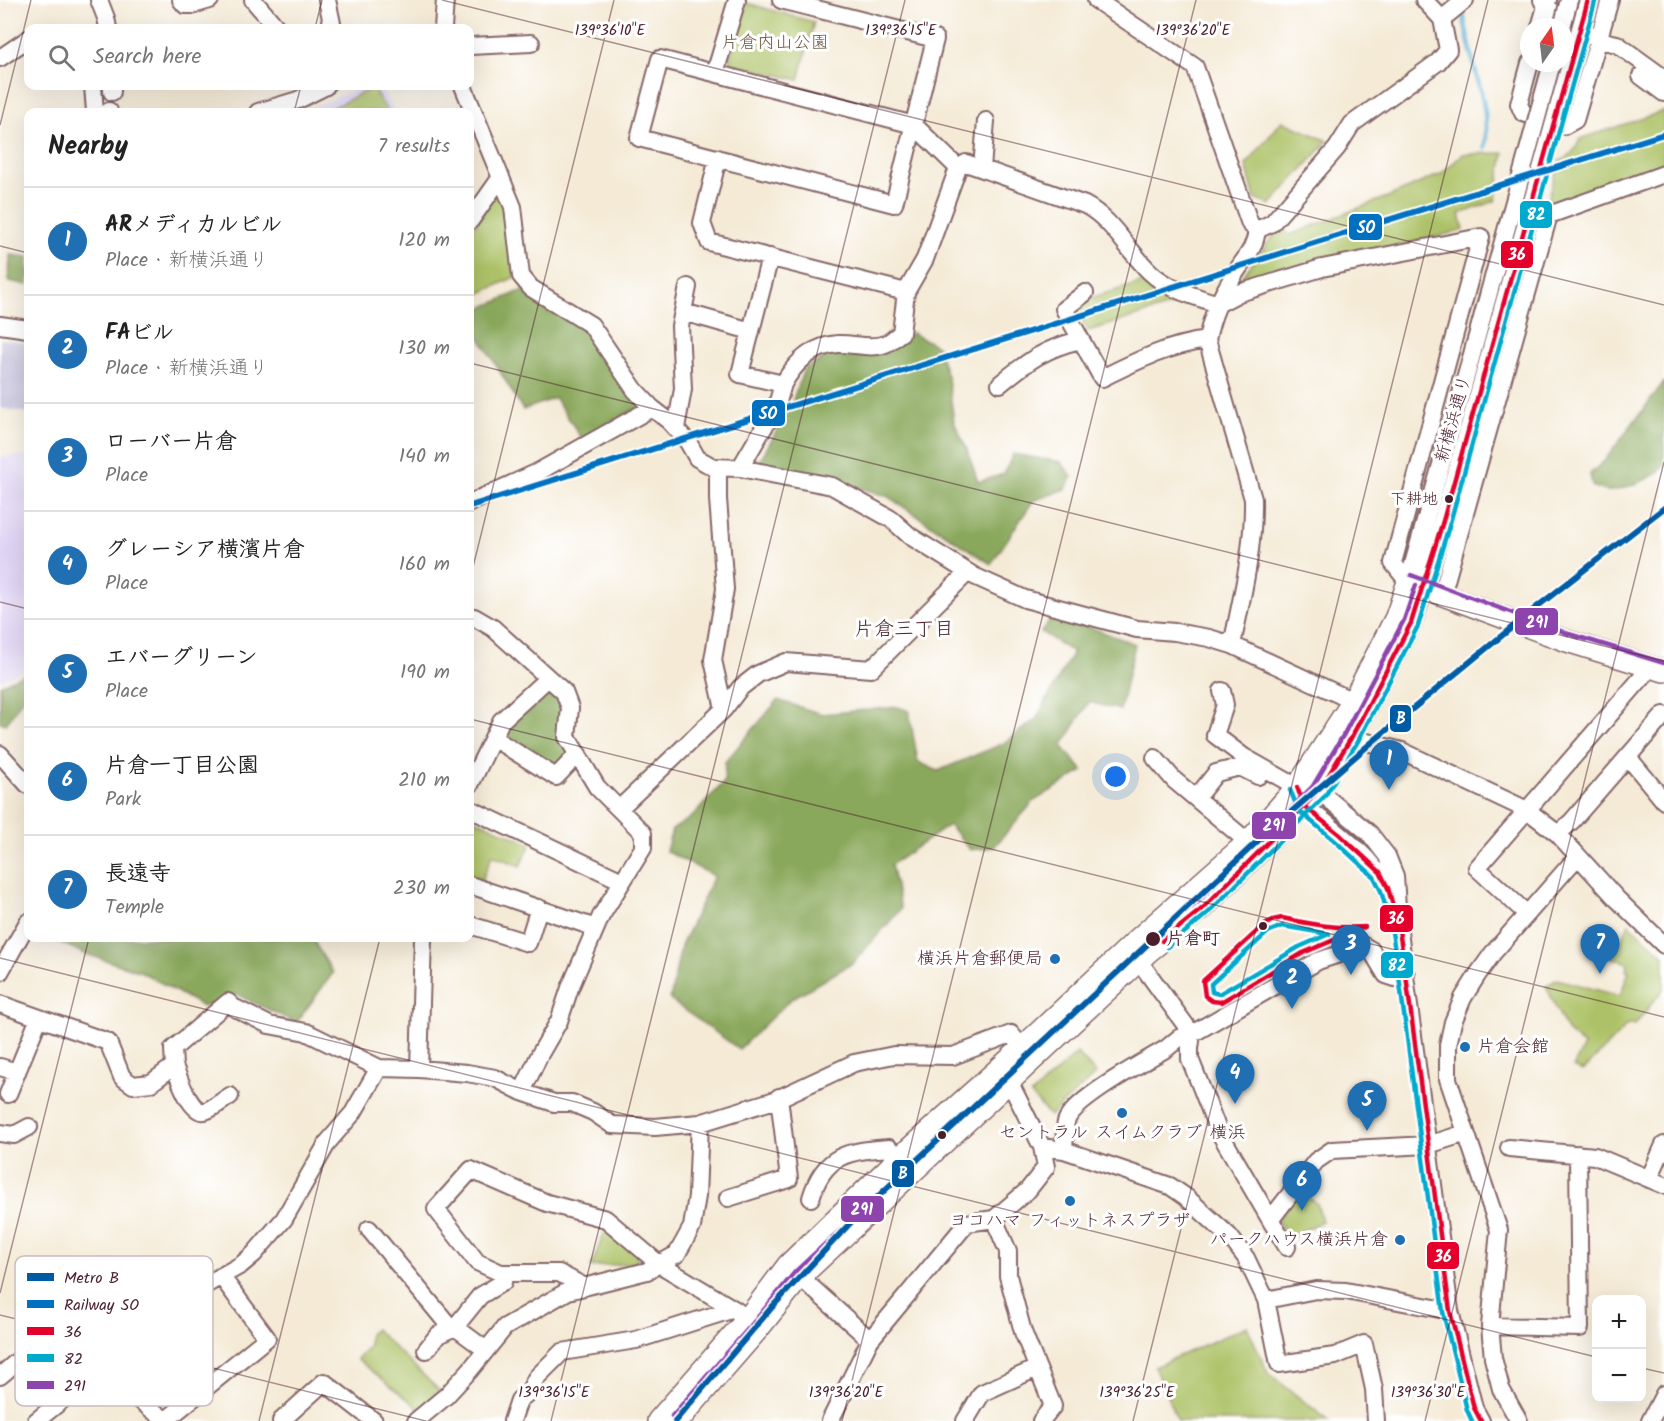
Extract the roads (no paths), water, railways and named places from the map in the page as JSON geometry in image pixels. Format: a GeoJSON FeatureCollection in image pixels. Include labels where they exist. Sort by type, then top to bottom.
{"type":"FeatureCollection","features":[{"type":"Feature","properties":{"kind":"main road"},"geometry":{"type":"LineString","coordinates":[[1424,588],[1567,641],[1658,669]]}},
{"type":"Feature","properties":{"kind":"main road","name":"新横浜通り"},"geometry":{"type":"LineString","coordinates":[[678,1421],[747,1319],[788,1265],[900,1157],[1004,1075],[1203,908],[1300,797],[1396,617],[1424,588]]}},
{"type":"Feature","properties":{"kind":"main road","name":"新横浜通り"},"geometry":{"type":"LineString","coordinates":[[1028,1054],[1138,939],[1300,797],[1319,791],[1351,738],[1411,623],[1424,588]]}},
{"type":"Feature","properties":{"kind":"main road","name":"新横浜通り"},"geometry":{"type":"LineString","coordinates":[[658,1421],[747,1319],[800,1277],[1004,1075]]}},
{"type":"Feature","properties":{"kind":"street"},"geometry":{"type":"LineString","coordinates":[[99,0],[107,24]]}},
{"type":"Feature","properties":{"kind":"street"},"geometry":{"type":"LineString","coordinates":[[181,0],[185,5],[193,5],[210,0]]}},
{"type":"Feature","properties":{"kind":"street"},"geometry":{"type":"LineString","coordinates":[[253,0],[274,24]]}},
{"type":"Feature","properties":{"kind":"street"},"geometry":{"type":"LineString","coordinates":[[327,0],[332,24]]}},
{"type":"Feature","properties":{"kind":"street"},"geometry":{"type":"LineString","coordinates":[[443,24],[445,0]]}},
{"type":"Feature","properties":{"kind":"street"},"geometry":{"type":"LineString","coordinates":[[716,74],[737,0]]}},
{"type":"Feature","properties":{"kind":"street"},"geometry":{"type":"LineString","coordinates":[[781,0],[935,39],[914,125],[894,204],[639,138],[660,59],[914,125],[958,168]]}},
{"type":"Feature","properties":{"kind":"street"},"geometry":{"type":"LineString","coordinates":[[1096,0],[1195,67],[1250,224],[1257,230]]}},
{"type":"Feature","properties":{"kind":"street"},"geometry":{"type":"LineString","coordinates":[[1257,230],[1272,223],[1337,148],[1352,124],[1438,62],[1448,50],[1442,19],[1424,0]]}},
{"type":"Feature","properties":{"kind":"street"},"geometry":{"type":"LineString","coordinates":[[1442,19],[1465,0]]}},
{"type":"Feature","properties":{"kind":"street"},"geometry":{"type":"LineString","coordinates":[[1564,18],[1569,0]]}},
{"type":"Feature","properties":{"kind":"street","name":"新横浜通り"},"geometry":{"type":"LineString","coordinates":[[1424,588],[1587,0]]}},
{"type":"Feature","properties":{"kind":"street"},"geometry":{"type":"LineString","coordinates":[[1528,72],[1519,104],[1523,113],[1564,126],[1575,120],[1603,41],[1610,0]]}},
{"type":"Feature","properties":{"kind":"street"},"geometry":{"type":"LineString","coordinates":[[1542,18],[1545,2],[1603,41],[1641,77],[1664,93]]}},
{"type":"Feature","properties":{"kind":"street"},"geometry":{"type":"LineString","coordinates":[[1603,41],[1617,44],[1664,78]]}},
{"type":"Feature","properties":{"kind":"street"},"geometry":{"type":"LineString","coordinates":[[0,58],[24,42]]}},
{"type":"Feature","properties":{"kind":"street"},"geometry":{"type":"LineString","coordinates":[[474,46],[531,43]]}},
{"type":"Feature","properties":{"kind":"street","name":"新横浜通り"},"geometry":{"type":"LineString","coordinates":[[1424,588],[1468,369],[1550,72]]}},
{"type":"Feature","properties":{"kind":"street"},"geometry":{"type":"LineString","coordinates":[[95,90],[102,108]]}},
{"type":"Feature","properties":{"kind":"street"},"geometry":{"type":"LineString","coordinates":[[465,90],[472,108]]}},
{"type":"Feature","properties":{"kind":"street"},"geometry":{"type":"LineString","coordinates":[[267,108],[301,92]]}},
{"type":"Feature","properties":{"kind":"street"},"geometry":{"type":"LineString","coordinates":[[474,112],[513,207],[521,276],[531,288],[591,325],[635,390],[676,428],[688,442],[697,458],[714,467],[740,468],[832,486],[891,519],[910,536],[968,572],[1025,599],[1137,629],[1174,632],[1233,645],[1353,701]]}},
{"type":"Feature","properties":{"kind":"street"},"geometry":{"type":"LineString","coordinates":[[982,168],[986,121]]}},
{"type":"Feature","properties":{"kind":"street"},"geometry":{"type":"LineString","coordinates":[[718,158],[702,223],[709,242],[906,292]]}},
{"type":"Feature","properties":{"kind":"street"},"geometry":{"type":"LineString","coordinates":[[740,468],[777,405],[783,384],[793,368],[809,352],[837,344],[860,347],[886,344],[901,333],[906,292],[925,259],[958,168],[966,163],[1091,208],[1108,222],[1150,272],[1165,284],[1180,292],[1218,304],[1239,293],[1322,268],[1481,237],[1664,174]]}},
{"type":"Feature","properties":{"kind":"street"},"geometry":{"type":"LineString","coordinates":[[474,215],[501,177]]}},
{"type":"Feature","properties":{"kind":"street"},"geometry":{"type":"LineString","coordinates":[[1481,237],[1393,563],[1424,588],[1549,215]]}},
{"type":"Feature","properties":{"kind":"street"},"geometry":{"type":"LineString","coordinates":[[1233,645],[1246,575],[1253,520],[1253,498],[1207,340],[1212,315],[1256,243],[1257,230]]}},
{"type":"Feature","properties":{"kind":"street"},"geometry":{"type":"LineString","coordinates":[[770,257],[740,374],[783,384]]}},
{"type":"Feature","properties":{"kind":"street"},"geometry":{"type":"LineString","coordinates":[[676,428],[683,388],[680,326],[688,287]]}},
{"type":"Feature","properties":{"kind":"street"},"geometry":{"type":"LineString","coordinates":[[1084,293],[1064,309],[1102,378],[1184,343],[1207,340]]}},
{"type":"Feature","properties":{"kind":"street"},"geometry":{"type":"LineString","coordinates":[[683,312],[751,331]]}},
{"type":"Feature","properties":{"kind":"street"},"geometry":{"type":"LineString","coordinates":[[0,325],[24,328]]}},
{"type":"Feature","properties":{"kind":"street"},"geometry":{"type":"LineString","coordinates":[[1000,384],[1026,363],[1056,346],[1082,340]]}},
{"type":"Feature","properties":{"kind":"street"},"geometry":{"type":"LineString","coordinates":[[474,501],[538,472],[652,408]]}},
{"type":"Feature","properties":{"kind":"street"},"geometry":{"type":"LineString","coordinates":[[718,467],[718,499],[725,589],[713,660],[724,709]]}},
{"type":"Feature","properties":{"kind":"street"},"geometry":{"type":"LineString","coordinates":[[620,808],[724,709],[740,688],[758,674],[786,663],[871,669],[968,572]]}},
{"type":"Feature","properties":{"kind":"street"},"geometry":{"type":"LineString","coordinates":[[474,620],[493,627],[564,692],[570,708],[567,737],[597,787],[642,833],[644,842],[643,848],[601,916],[570,988],[559,1021],[522,1092]]}},
{"type":"Feature","properties":{"kind":"street"},"geometry":{"type":"LineString","coordinates":[[1527,914],[1477,868],[1527,810],[1658,669]]}},
{"type":"Feature","properties":{"kind":"street"},"geometry":{"type":"LineString","coordinates":[[474,776],[501,721],[548,678]]}},
{"type":"Feature","properties":{"kind":"street"},"geometry":{"type":"LineString","coordinates":[[1222,691],[1225,705],[1215,735],[1244,757],[1265,768],[1300,797],[1380,872],[1388,888],[1398,924]]}},
{"type":"Feature","properties":{"kind":"street"},"geometry":{"type":"LineString","coordinates":[[1558,834],[1572,821],[1664,715]]}},
{"type":"Feature","properties":{"kind":"street"},"geometry":{"type":"LineString","coordinates":[[493,738],[556,777],[578,754]]}},
{"type":"Feature","properties":{"kind":"street"},"geometry":{"type":"LineString","coordinates":[[1351,738],[1402,751],[1527,810],[1558,834],[1664,945]]}},
{"type":"Feature","properties":{"kind":"street"},"geometry":{"type":"LineString","coordinates":[[0,754],[24,781]]}},
{"type":"Feature","properties":{"kind":"street"},"geometry":{"type":"LineString","coordinates":[[1628,757],[1664,801]]}},
{"type":"Feature","properties":{"kind":"street"},"geometry":{"type":"LineString","coordinates":[[1155,758],[1174,780],[1248,842]]}},
{"type":"Feature","properties":{"kind":"street"},"geometry":{"type":"LineString","coordinates":[[1196,798],[1216,773],[1240,767],[1259,777],[1265,768]]}},
{"type":"Feature","properties":{"kind":"street"},"geometry":{"type":"LineString","coordinates":[[1319,791],[1370,834],[1387,856],[1395,876],[1398,924],[1450,1311],[1474,1408],[1481,1421]]}},
{"type":"Feature","properties":{"kind":"street"},"geometry":{"type":"LineString","coordinates":[[474,811],[622,881]]}},
{"type":"Feature","properties":{"kind":"street"},"geometry":{"type":"LineString","coordinates":[[1519,1421],[1501,1389],[1493,1358],[1490,1326],[1500,1242],[1497,1218],[1448,1079],[1448,1045],[1463,998],[1478,974],[1578,856]]}},
{"type":"Feature","properties":{"kind":"street"},"geometry":{"type":"LineString","coordinates":[[474,886],[596,928]]}},
{"type":"Feature","properties":{"kind":"street"},"geometry":{"type":"LineString","coordinates":[[474,926],[528,943],[539,909]]}},
{"type":"Feature","properties":{"kind":"street"},"geometry":{"type":"LineString","coordinates":[[0,972],[24,929]]}},
{"type":"Feature","properties":{"kind":"street"},"geometry":{"type":"LineString","coordinates":[[420,1069],[423,942]]}},
{"type":"Feature","properties":{"kind":"street"},"geometry":{"type":"LineString","coordinates":[[1064,1150],[1066,1121],[1072,1111],[1086,1098],[1167,1048],[1179,1038],[1192,1034],[1318,961],[1364,946],[1371,950],[1386,975],[1395,978],[1406,975]]}},
{"type":"Feature","properties":{"kind":"street"},"geometry":{"type":"LineString","coordinates":[[1139,961],[1192,1034],[1190,1059],[1218,1130],[1287,1247]]}},
{"type":"Feature","properties":{"kind":"street"},"geometry":{"type":"LineString","coordinates":[[230,1096],[205,1111],[198,1110],[192,1105],[174,1066],[174,1049],[228,1002],[233,1007],[269,1025],[306,1032],[379,1068],[467,1073],[495,1078],[522,1092],[554,1103],[572,1103],[593,1112],[612,1125],[655,1127],[700,1123],[779,1097],[854,1063],[894,1055],[953,1056],[1011,1034],[1028,1054]]}},
{"type":"Feature","properties":{"kind":"street"},"geometry":{"type":"LineString","coordinates":[[0,1004],[108,1042],[122,1077],[133,1085],[151,1083],[174,1066]]}},
{"type":"Feature","properties":{"kind":"street"},"geometry":{"type":"LineString","coordinates":[[8,1094],[39,1018]]}},
{"type":"Feature","properties":{"kind":"street"},"geometry":{"type":"LineString","coordinates":[[0,1067],[17,1072]]}},
{"type":"Feature","properties":{"kind":"street"},"geometry":{"type":"LineString","coordinates":[[213,1281],[241,1265],[254,1254],[284,1219],[328,1142],[353,1113],[379,1068]]}},
{"type":"Feature","properties":{"kind":"street"},"geometry":{"type":"LineString","coordinates":[[830,1421],[870,1340],[968,1223],[994,1219],[1028,1191],[1046,1167],[1042,1147],[1004,1075]]}},
{"type":"Feature","properties":{"kind":"street"},"geometry":{"type":"LineString","coordinates":[[728,1198],[789,1179],[779,1097]]}},
{"type":"Feature","properties":{"kind":"street"},"geometry":{"type":"LineString","coordinates":[[416,1421],[446,1396],[505,1327],[568,1291],[647,1271],[677,1254],[692,1227],[697,1196],[700,1123]]}},
{"type":"Feature","properties":{"kind":"street"},"geometry":{"type":"LineString","coordinates":[[0,1133],[14,1135],[29,1127]]}},
{"type":"Feature","properties":{"kind":"street"},"geometry":{"type":"LineString","coordinates":[[1271,1221],[1316,1161],[1332,1150],[1428,1145],[1466,1133]]}},
{"type":"Feature","properties":{"kind":"street"},"geometry":{"type":"LineString","coordinates":[[1509,1148],[1595,1156],[1657,1182],[1664,1145]]}},
{"type":"Feature","properties":{"kind":"street"},"geometry":{"type":"LineString","coordinates":[[1042,1147],[1064,1150],[1170,1185],[1186,1197],[1230,1237],[1246,1258],[1266,1300],[1279,1364],[1335,1356],[1364,1344],[1374,1389],[1376,1421]]}},
{"type":"Feature","properties":{"kind":"street"},"geometry":{"type":"LineString","coordinates":[[811,1198],[816,1180],[830,1162],[860,1150],[889,1148],[900,1157]]}},
{"type":"Feature","properties":{"kind":"street"},"geometry":{"type":"LineString","coordinates":[[1490,1326],[1580,1328],[1578,1154]]}},
{"type":"Feature","properties":{"kind":"street"},"geometry":{"type":"LineString","coordinates":[[585,1287],[559,1273],[504,1273],[477,1262],[436,1209],[471,1170],[547,1203],[606,1219],[659,1264],[747,1319]]}},
{"type":"Feature","properties":{"kind":"street"},"geometry":{"type":"LineString","coordinates":[[994,1219],[1008,1251],[1008,1276],[1023,1332],[1055,1414],[1041,1421]]}},
{"type":"Feature","properties":{"kind":"street"},"geometry":{"type":"LineString","coordinates":[[369,1229],[453,1327],[486,1350]]}},
{"type":"Feature","properties":{"kind":"street"},"geometry":{"type":"LineString","coordinates":[[426,1350],[438,1335],[453,1327],[480,1296],[503,1282],[504,1273]]}},
{"type":"Feature","properties":{"kind":"street"},"geometry":{"type":"LineString","coordinates":[[213,1382],[267,1338],[221,1276]]}},
{"type":"Feature","properties":{"kind":"street"},"geometry":{"type":"LineString","coordinates":[[800,1277],[870,1340]]}},
{"type":"Feature","properties":{"kind":"street"},"geometry":{"type":"LineString","coordinates":[[1266,1300],[1316,1290],[1346,1291],[1450,1311]]}},
{"type":"Feature","properties":{"kind":"street"},"geometry":{"type":"LineString","coordinates":[[512,1421],[519,1400],[529,1392],[536,1378],[562,1352],[747,1319]]}},
{"type":"Feature","properties":{"kind":"street"},"geometry":{"type":"LineString","coordinates":[[0,1376],[15,1364]]}},
{"type":"Feature","properties":{"kind":"street"},"geometry":{"type":"LineString","coordinates":[[964,1421],[982,1393],[1037,1368]]}},
{"type":"Feature","properties":{"kind":"street"},"geometry":{"type":"LineString","coordinates":[[281,1421],[324,1382],[374,1421]]}},
{"type":"Feature","properties":{"kind":"street"},"geometry":{"type":"LineString","coordinates":[[1650,1421],[1664,1394]]}},
{"type":"Feature","properties":{"kind":"street"},"geometry":{"type":"LineString","coordinates":[[36,1421],[55,1406]]}},
{"type":"Feature","properties":{"kind":"street"},"geometry":{"type":"LineString","coordinates":[[147,1406],[165,1421],[183,1406]]}},
{"type":"Feature","properties":{"kind":"waterway"},"geometry":{"type":"LineString","coordinates":[[1462,10],[1484,104],[1485,148]]}},
{"type":"Feature","properties":{"kind":"metro line","name":"B"},"geometry":{"type":"LineString","coordinates":[[675,1421],[773,1306],[854,1219],[1262,837],[1371,743],[1538,606],[1664,508]]}},
{"type":"Feature","properties":{"kind":"rail line","name":"SO"},"geometry":{"type":"LineString","coordinates":[[474,505],[1664,134]]}},
{"type":"Feature","properties":{"kind":"place","name":"下耕地"},"geometry":{"type":"Point","coordinates":[1449,499]}},
{"type":"Feature","properties":{"kind":"place","name":"ARメディカルビル"},"geometry":{"type":"Point","coordinates":[1389,790]}},
{"type":"Feature","properties":{"kind":"place","name":"片倉町"},"geometry":{"type":"Point","coordinates":[1153,939]}},
{"type":"Feature","properties":{"kind":"place","name":"横浜片倉郵便局"},"geometry":{"type":"Point","coordinates":[1055,959]}},
{"type":"Feature","properties":{"kind":"place","name":"長遠寺"},"geometry":{"type":"Point","coordinates":[1600,974]}},
{"type":"Feature","properties":{"kind":"place","name":"ローバー片倉"},"geometry":{"type":"Point","coordinates":[1351,975]}},
{"type":"Feature","properties":{"kind":"place","name":"FAビル"},"geometry":{"type":"Point","coordinates":[1292,1009]}},
{"type":"Feature","properties":{"kind":"place","name":"片倉会館"},"geometry":{"type":"Point","coordinates":[1465,1047]}},
{"type":"Feature","properties":{"kind":"place","name":"グレーシア横濱片倉"},"geometry":{"type":"Point","coordinates":[1235,1104]}},
{"type":"Feature","properties":{"kind":"place","name":"セントラル スイムクラブ 横浜"},"geometry":{"type":"Point","coordinates":[1122,1113]}},
{"type":"Feature","properties":{"kind":"place","name":"エバーグリーン"},"geometry":{"type":"Point","coordinates":[1367,1131]}},
{"type":"Feature","properties":{"kind":"place","name":"ヨコハマ フィットネスプラザ"},"geometry":{"type":"Point","coordinates":[1070,1201]}},
{"type":"Feature","properties":{"kind":"place","name":"片倉一丁目公園"},"geometry":{"type":"Point","coordinates":[1302,1211]}},
{"type":"Feature","properties":{"kind":"place","name":"パークハウス横浜片倉"},"geometry":{"type":"Point","coordinates":[1400,1240]}},
{"type":"Feature","properties":{"kind":"district","name":"片倉三丁目"},"geometry":{"type":"Point","coordinates":[904,630]}},
{"type":"Feature","properties":{"kind":"park label","name":"片倉内山公園"},"geometry":{"type":"Point","coordinates":[775,43]}}]}
